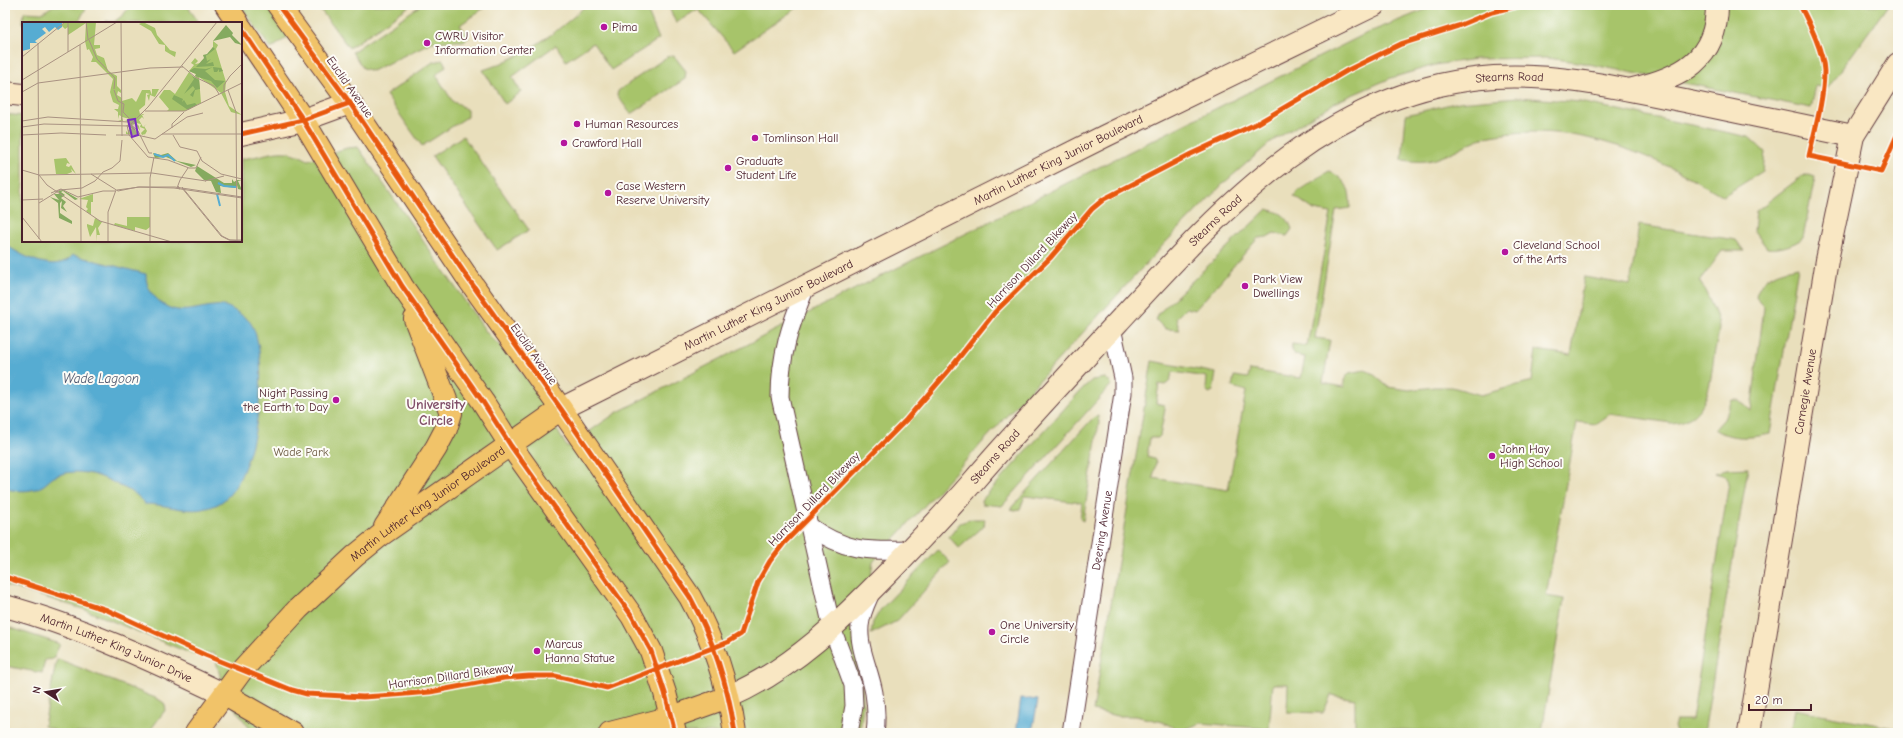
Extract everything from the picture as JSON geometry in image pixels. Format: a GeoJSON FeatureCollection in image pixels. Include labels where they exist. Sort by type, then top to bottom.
{"type":"FeatureCollection","features":[{"type":"Feature","properties":{"kind":"main road"},"geometry":{"type":"LineString","coordinates":[[226,5],[237,22]]}},
{"type":"Feature","properties":{"kind":"main road","name":"Euclid Avenue"},"geometry":{"type":"LineString","coordinates":[[278,5],[350,103],[467,276],[561,409],[693,603],[702,619],[714,648],[728,697],[735,733]]}},
{"type":"Feature","properties":{"kind":"main road","name":"Martin Luther King Junior Boulevard"},"geometry":{"type":"LineString","coordinates":[[196,733],[242,670],[298,609],[355,556],[381,535],[561,409],[1105,136],[1374,5]]}},
{"type":"Feature","properties":{"kind":"main road"},"geometry":{"type":"LineString","coordinates":[[1628,90],[1654,84],[1675,76],[1691,66],[1706,52],[1714,32],[1717,5]]}},
{"type":"Feature","properties":{"kind":"main road"},"geometry":{"type":"LineString","coordinates":[[242,29],[303,120],[402,286],[483,402],[510,446],[632,616],[651,651],[674,725]]}},
{"type":"Feature","properties":{"kind":"main road","name":"Carnegie Avenue"},"geometry":{"type":"LineString","coordinates":[[1749,733],[1828,260],[1853,136],[1896,68]]}},
{"type":"Feature","properties":{"kind":"main road","name":"Stearns Road"},"geometry":{"type":"LineString","coordinates":[[728,697],[760,682],[832,628],[910,550],[1180,254],[1226,208],[1270,171],[1312,140],[1348,119],[1409,93],[1454,82],[1495,77],[1535,76],[1628,90],[1853,136]]}},
{"type":"Feature","properties":{"kind":"main road"},"geometry":{"type":"LineString","coordinates":[[5,93],[22,95]]}},
{"type":"Feature","properties":{"kind":"main road"},"geometry":{"type":"LineString","coordinates":[[242,134],[303,120],[350,103]]}},
{"type":"Feature","properties":{"kind":"main road"},"geometry":{"type":"LineString","coordinates":[[381,535],[436,448],[446,429],[451,413],[402,286]]}},
{"type":"Feature","properties":{"kind":"main road","name":"Martin Luther King Junior Drive"},"geometry":{"type":"LineString","coordinates":[[5,606],[37,615],[99,638],[225,695]]}},
{"type":"Feature","properties":{"kind":"main road"},"geometry":{"type":"LineString","coordinates":[[225,695],[292,733]]}},
{"type":"Feature","properties":{"kind":"main road"},"geometry":{"type":"LineString","coordinates":[[610,733],[674,725],[728,697]]}},
{"type":"Feature","properties":{"kind":"street"},"geometry":{"type":"LineString","coordinates":[[806,287],[792,321],[784,346],[780,375],[780,397],[832,628],[853,685],[854,706],[849,733]]}},
{"type":"Feature","properties":{"kind":"street","name":"Deering Avenue"},"geometry":{"type":"LineString","coordinates":[[1071,733],[1123,393],[1123,378],[1112,328]]}},
{"type":"Feature","properties":{"kind":"street"},"geometry":{"type":"LineString","coordinates":[[809,526],[826,538],[856,549],[910,550]]}},
{"type":"Feature","properties":{"kind":"street"},"geometry":{"type":"LineString","coordinates":[[872,589],[861,616],[860,627],[861,643],[874,693],[876,724],[875,733]]}},
{"type":"Feature","properties":{"kind":"green space"},"geometry":{"type":"Polygon","coordinates":[[[54,5],[69,5],[75,8],[77,5],[86,8],[79,22],[23,22],[24,12],[42,13],[54,5]]]}},
{"type":"Feature","properties":{"kind":"green space"},"geometry":{"type":"Polygon","coordinates":[[[131,5],[187,5],[198,22],[114,22],[123,15],[131,5]]]}},
{"type":"Feature","properties":{"kind":"green space"},"geometry":{"type":"Polygon","coordinates":[[[240,5],[265,5],[289,36],[271,49],[240,5]]]}},
{"type":"Feature","properties":{"kind":"green space"},"geometry":{"type":"Polygon","coordinates":[[[317,5],[411,5],[349,48],[317,5]]]}},
{"type":"Feature","properties":{"kind":"green space"},"geometry":{"type":"Polygon","coordinates":[[[421,5],[488,5],[460,25],[469,37],[464,41],[432,42],[372,71],[363,68],[352,52],[421,5]]]}},
{"type":"Feature","properties":{"kind":"green space"},"geometry":{"type":"Polygon","coordinates":[[[586,5],[645,5],[659,39],[611,70],[593,43],[566,61],[556,45],[512,77],[521,92],[505,104],[483,70],[510,59],[538,44],[564,25],[586,5]]]}},
{"type":"Feature","properties":{"kind":"green space"},"geometry":{"type":"Polygon","coordinates":[[[668,5],[801,5],[734,51],[698,9],[676,23],[668,5]]]}},
{"type":"Feature","properties":{"kind":"green space","name":"Wade Park"},"geometry":{"type":"Polygon","coordinates":[[[1437,5],[1888,5],[1828,88],[1816,86],[1811,108],[1578,62],[1546,58],[1475,59],[1435,65],[1391,78],[1336,102],[1271,142],[1225,182],[1164,244],[873,562],[857,669],[862,688],[863,705],[860,733],[253,733],[225,695],[214,653],[192,654],[83,609],[5,585],[5,114],[22,116],[22,242],[242,242],[242,159],[282,152],[299,155],[308,160],[347,148],[358,147],[487,333],[513,359],[530,383],[567,447],[616,413],[843,295],[1367,33],[1437,5]]]}},
{"type":"Feature","properties":{"kind":"green space"},"geometry":{"type":"Polygon","coordinates":[[[668,56],[674,56],[686,71],[685,79],[633,113],[630,113],[617,95],[618,91],[668,56]]]}},
{"type":"Feature","properties":{"kind":"green space"},"geometry":{"type":"Polygon","coordinates":[[[443,60],[446,66],[436,75],[453,102],[459,104],[467,110],[467,117],[422,146],[386,95],[433,62],[443,60]]]}},
{"type":"Feature","properties":{"kind":"green space"},"geometry":{"type":"Polygon","coordinates":[[[1518,97],[1580,102],[1749,137],[1765,152],[1763,171],[1723,196],[1667,166],[1639,154],[1580,136],[1549,133],[1518,133],[1486,137],[1471,142],[1435,159],[1427,161],[1402,160],[1406,115],[1459,102],[1518,97]]]}},
{"type":"Feature","properties":{"kind":"green space"},"geometry":{"type":"Polygon","coordinates":[[[463,136],[529,230],[497,250],[432,156],[463,136]]]}},
{"type":"Feature","properties":{"kind":"green space","name":"John Hay High School"},"geometry":{"type":"Polygon","coordinates":[[[1329,171],[1340,178],[1346,185],[1350,195],[1350,208],[1336,210],[1315,338],[1330,340],[1323,383],[1344,387],[1344,380],[1349,373],[1365,370],[1372,373],[1388,387],[1409,390],[1434,387],[1452,387],[1481,395],[1532,381],[1536,350],[1571,355],[1584,277],[1630,285],[1639,225],[1736,240],[1744,251],[1722,251],[1700,281],[1714,310],[1719,326],[1711,378],[1705,400],[1700,409],[1693,416],[1683,421],[1671,423],[1610,414],[1596,424],[1577,422],[1546,596],[1564,599],[1542,731],[1537,733],[1445,733],[1355,726],[1355,699],[1331,695],[1323,713],[1287,712],[1288,684],[1273,684],[1269,729],[1201,723],[1180,731],[1163,722],[1135,716],[1118,716],[1093,711],[1152,361],[1216,373],[1213,391],[1209,393],[1206,389],[1207,377],[1173,372],[1169,382],[1165,385],[1159,384],[1156,403],[1164,405],[1165,409],[1160,436],[1158,438],[1150,438],[1147,457],[1154,459],[1156,462],[1153,478],[1228,490],[1246,391],[1232,387],[1234,376],[1248,378],[1250,370],[1301,378],[1305,357],[1295,355],[1291,351],[1292,344],[1307,346],[1331,213],[1314,210],[1294,196],[1298,191],[1329,171]]]}},
{"type":"Feature","properties":{"kind":"green space"},"geometry":{"type":"Polygon","coordinates":[[[1809,175],[1815,177],[1803,238],[1786,246],[1767,248],[1754,231],[1756,211],[1802,176],[1809,175]]]}},
{"type":"Feature","properties":{"kind":"green space"},"geometry":{"type":"Polygon","coordinates":[[[1267,209],[1279,213],[1288,220],[1292,229],[1287,236],[1274,233],[1267,237],[1258,238],[1195,310],[1186,308],[1176,318],[1180,330],[1165,329],[1156,320],[1159,313],[1267,209]]]}},
{"type":"Feature","properties":{"kind":"green space"},"geometry":{"type":"Polygon","coordinates":[[[1798,267],[1770,434],[1741,437],[1721,433],[1715,429],[1724,419],[1732,400],[1739,400],[1751,411],[1764,307],[1756,296],[1759,289],[1762,283],[1772,275],[1784,270],[1798,267]]]}},
{"type":"Feature","properties":{"kind":"green space"},"geometry":{"type":"Polygon","coordinates":[[[1105,378],[1112,384],[1002,506],[982,504],[981,501],[1082,389],[1092,380],[1105,378]]]}},
{"type":"Feature","properties":{"kind":"green space"},"geometry":{"type":"Polygon","coordinates":[[[1098,416],[1099,422],[1083,521],[1080,519],[1082,503],[1025,496],[1020,509],[1010,509],[1093,418],[1098,416]]]}},
{"type":"Feature","properties":{"kind":"green space"},"geometry":{"type":"Polygon","coordinates":[[[1748,468],[1704,733],[1677,733],[1674,727],[1676,720],[1692,720],[1729,482],[1726,476],[1715,473],[1726,469],[1748,468]]]}},
{"type":"Feature","properties":{"kind":"green space"},"geometry":{"type":"Polygon","coordinates":[[[972,519],[985,519],[984,526],[959,548],[949,537],[960,523],[972,519]]]}},
{"type":"Feature","properties":{"kind":"green space"},"geometry":{"type":"Polygon","coordinates":[[[938,550],[950,562],[897,621],[871,634],[873,622],[881,609],[938,550]]]}},
{"type":"Feature","properties":{"kind":"green space"},"geometry":{"type":"Polygon","coordinates":[[[5,626],[60,644],[53,659],[45,660],[42,673],[5,666],[5,626]]]}},
{"type":"Feature","properties":{"kind":"green space"},"geometry":{"type":"Polygon","coordinates":[[[58,659],[158,699],[164,703],[166,709],[148,733],[53,733],[53,729],[44,726],[56,662],[58,659]]]}},
{"type":"Feature","properties":{"kind":"green space"},"geometry":{"type":"Polygon","coordinates":[[[1794,709],[1894,728],[1898,729],[1898,733],[1790,733],[1794,709]]]}},
{"type":"Feature","properties":{"kind":"water","name":"Wade Lagoon"},"geometry":{"type":"Polygon","coordinates":[[[5,244],[20,254],[39,262],[58,263],[66,261],[73,255],[146,274],[147,284],[151,293],[164,305],[173,309],[181,310],[225,306],[231,308],[250,322],[257,339],[260,362],[260,389],[257,418],[251,447],[243,472],[232,492],[218,504],[208,508],[190,510],[144,504],[134,493],[113,482],[81,472],[64,473],[56,476],[44,485],[35,489],[20,491],[5,489],[5,244]]]}},
{"type":"Feature","properties":{"kind":"water"},"geometry":{"type":"Polygon","coordinates":[[[1021,698],[1038,700],[1032,733],[1016,733],[1021,698]]]}},
{"type":"Feature","properties":{"kind":"cycle path"},"geometry":{"type":"LineString","coordinates":[[278,5],[350,103],[467,277],[561,409],[690,597],[706,629],[724,680],[735,733]]}},
{"type":"Feature","properties":{"kind":"cycle path","name":"Harrison Dillard Bikeway"},"geometry":{"type":"LineString","coordinates":[[5,577],[107,610],[205,655],[292,690],[307,694],[363,697],[394,695],[430,692],[504,678],[529,676],[555,676],[607,688],[728,642],[741,634],[758,582],[770,561],[784,543],[906,420],[950,369],[995,312],[1050,258],[1092,209],[1104,199],[1191,154],[1258,123],[1348,70],[1401,44],[1458,26],[1492,12],[1520,5]]}},
{"type":"Feature","properties":{"kind":"cycle path"},"geometry":{"type":"LineString","coordinates":[[1800,5],[1821,54],[1824,71],[1821,103],[1809,156],[1881,171],[1898,133]]}},
{"type":"Feature","properties":{"kind":"cycle path"},"geometry":{"type":"LineString","coordinates":[[242,29],[303,120],[402,286],[483,402],[511,446],[632,616],[651,651],[665,693],[675,733]]}},
{"type":"Feature","properties":{"kind":"cycle path"},"geometry":{"type":"LineString","coordinates":[[242,134],[303,120],[350,103]]}},
{"type":"Feature","properties":{"kind":"place","name":"Pima"},"geometry":{"type":"Point","coordinates":[604,27]}},
{"type":"Feature","properties":{"kind":"place","name":"CWRU Visitor Information Center"},"geometry":{"type":"Point","coordinates":[427,43]}},
{"type":"Feature","properties":{"kind":"place","name":"Human Resources"},"geometry":{"type":"Point","coordinates":[577,124]}},
{"type":"Feature","properties":{"kind":"place","name":"Tomlinson Hall"},"geometry":{"type":"Point","coordinates":[755,138]}},
{"type":"Feature","properties":{"kind":"place","name":"Crawford Hall"},"geometry":{"type":"Point","coordinates":[564,143]}},
{"type":"Feature","properties":{"kind":"place","name":"Graduate Student Life"},"geometry":{"type":"Point","coordinates":[728,168]}},
{"type":"Feature","properties":{"kind":"place","name":"Case Western Reserve University"},"geometry":{"type":"Point","coordinates":[608,193]}},
{"type":"Feature","properties":{"kind":"place","name":"Cleveland School of the Arts"},"geometry":{"type":"Point","coordinates":[1505,252]}},
{"type":"Feature","properties":{"kind":"place","name":"Park View Dwellings"},"geometry":{"type":"Point","coordinates":[1245,286]}},
{"type":"Feature","properties":{"kind":"place","name":"Night Passing the Earth to Day"},"geometry":{"type":"Point","coordinates":[336,400]}},
{"type":"Feature","properties":{"kind":"place","name":"John Hay High School"},"geometry":{"type":"Point","coordinates":[1492,456]}},
{"type":"Feature","properties":{"kind":"place","name":"One University Circle"},"geometry":{"type":"Point","coordinates":[992,632]}},
{"type":"Feature","properties":{"kind":"place","name":"Marcus Hanna Statue"},"geometry":{"type":"Point","coordinates":[537,651]}},
{"type":"Feature","properties":{"kind":"district","name":"University Circle"},"geometry":{"type":"Point","coordinates":[436,412]}}]}
